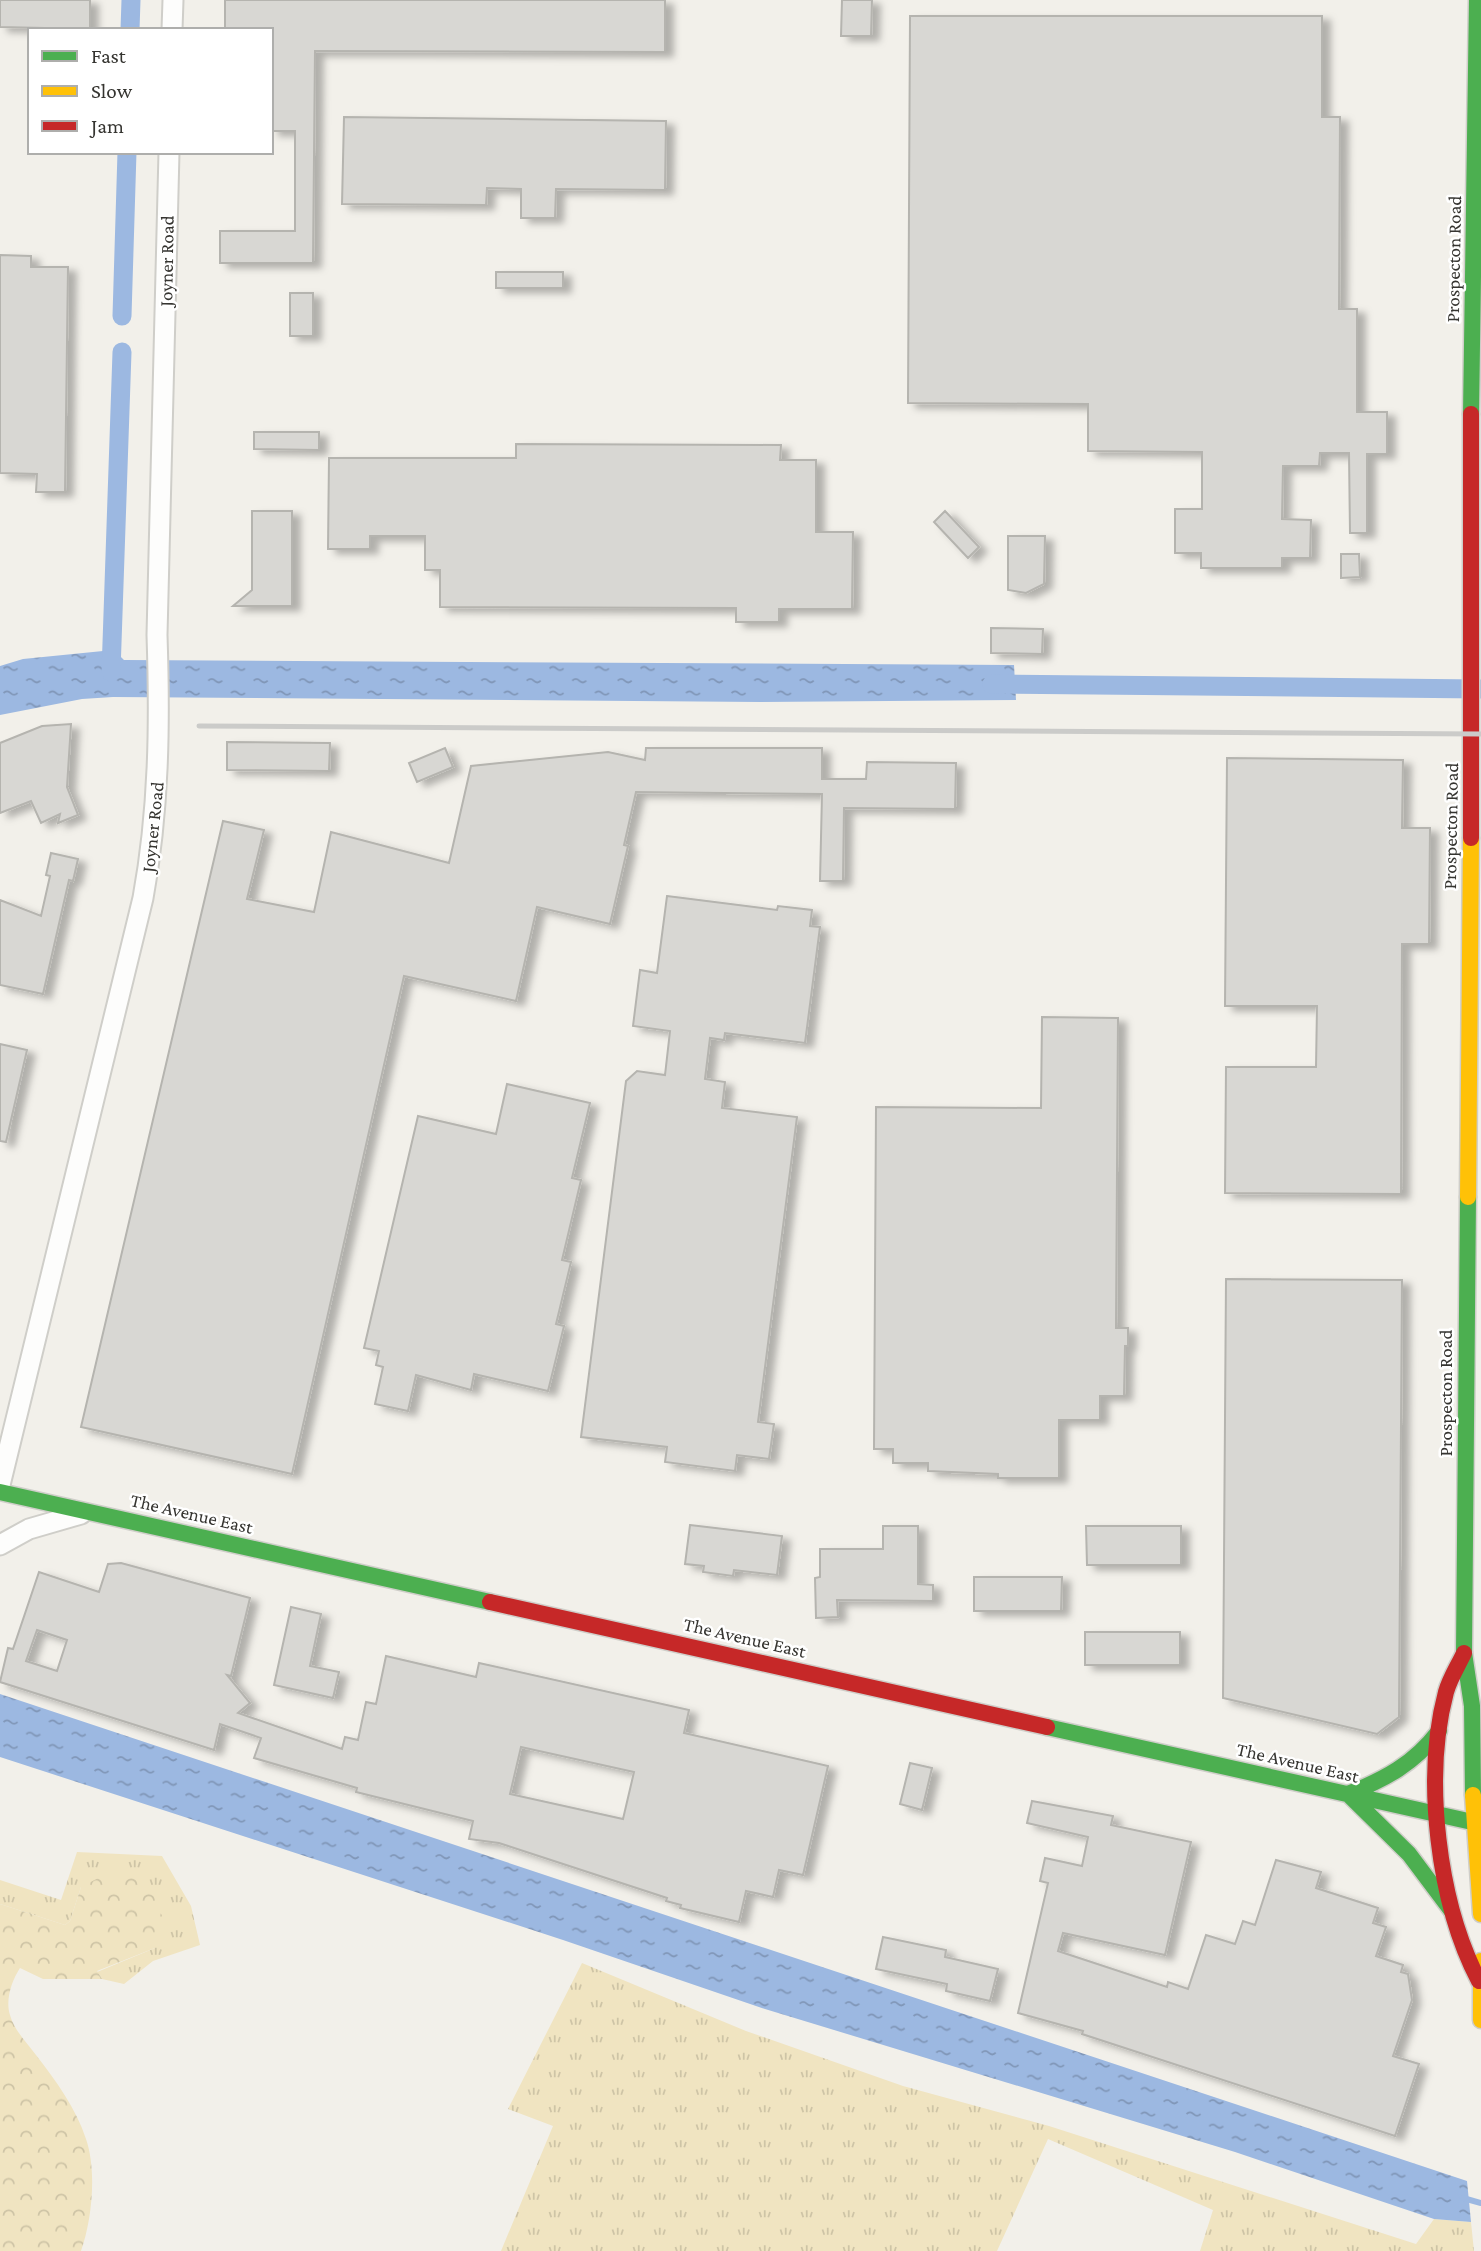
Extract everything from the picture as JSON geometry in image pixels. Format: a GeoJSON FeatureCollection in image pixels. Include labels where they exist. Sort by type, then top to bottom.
{"type":"FeatureCollection","features":[{"type":"Feature","properties":{"kind":"main road","name":"Prospecton Road"},"geometry":{"type":"LineString","coordinates":[[1464,1653],[1472,715],[1469,659],[1475,595],[1477,0]]}},
{"type":"Feature","properties":{"kind":"main road","name":"The Avenue East"},"geometry":{"type":"LineString","coordinates":[[0,1492],[1477,1823]]}},
{"type":"Feature","properties":{"kind":"main road"},"geometry":{"type":"LineString","coordinates":[[1464,1653],[1447,1691],[1439,1731],[1437,1814],[1459,1944],[1479,1981]]}},
{"type":"Feature","properties":{"kind":"main road"},"geometry":{"type":"LineString","coordinates":[[1464,1653],[1472,1706],[1481,1914]]}},
{"type":"Feature","properties":{"kind":"main road"},"geometry":{"type":"LineString","coordinates":[[1439,1731],[1422,1756],[1401,1772],[1348,1794],[1409,1854],[1452,1912]]}},
{"type":"Feature","properties":{"kind":"main road"},"geometry":{"type":"LineString","coordinates":[[1481,1961],[1481,2020]]}},
{"type":"Feature","properties":{"kind":"street"},"geometry":{"type":"LineString","coordinates":[[172,28],[173,0]]}},
{"type":"Feature","properties":{"kind":"street","name":"Joyner Road"},"geometry":{"type":"LineString","coordinates":[[0,1485],[143,898],[153,842],[160,715],[158,635],[169,154]]}},
{"type":"Feature","properties":{"kind":"street"},"geometry":{"type":"LineString","coordinates":[[0,1545],[29,1529],[89,1512]]}},
{"type":"Feature","properties":{"kind":"green space"},"geometry":{"type":"Polygon","coordinates":[[[77,1852],[162,1856],[191,1906],[200,1945],[153,1961],[124,1984],[102,1979],[97,1972],[155,1948],[81,1887],[70,1921],[65,1925],[0,1904],[0,1880],[61,1900],[77,1852]]]}},
{"type":"Feature","properties":{"kind":"green space"},"geometry":{"type":"Polygon","coordinates":[[[106,1874],[128,1874],[140,1879],[151,1889],[163,1919],[155,1948],[97,1971],[102,1979],[43,1979],[20,1968],[12,1984],[8,2003],[14,2026],[65,2095],[86,2139],[92,2180],[85,2239],[81,2251],[0,2251],[0,1904],[65,1925],[70,1921],[81,1887],[106,1874]]]}},
{"type":"Feature","properties":{"kind":"green space"},"geometry":{"type":"Polygon","coordinates":[[[582,1963],[746,2031],[903,2086],[1049,2126],[1416,2244],[1434,2219],[1471,2222],[1474,2251],[1200,2251],[1213,2210],[1048,2139],[997,2251],[501,2251],[553,2126],[508,2109],[582,1963]]]}},
{"type":"Feature","properties":{"kind":"water"},"geometry":{"type":"Polygon","coordinates":[[[103,651],[118,654],[124,660],[1014,665],[1016,700],[760,702],[113,697],[82,699],[0,715],[0,666],[23,659],[103,651]]]}},
{"type":"Feature","properties":{"kind":"water"},"geometry":{"type":"Polygon","coordinates":[[[0,1694],[1467,2181],[1471,2222],[1434,2219],[1235,2152],[765,2009],[563,1940],[0,1757],[0,1694]]]}},
{"type":"Feature","properties":{"kind":"building"},"geometry":{"type":"Polygon","coordinates":[[[0,0],[90,0],[90,28],[0,27],[0,0]]]}},
{"type":"Feature","properties":{"kind":"building"},"geometry":{"type":"Polygon","coordinates":[[[225,0],[665,0],[665,52],[315,51],[313,263],[220,263],[220,231],[295,231],[295,131],[273,131],[273,28],[225,28],[225,0]]]}},
{"type":"Feature","properties":{"kind":"building"},"geometry":{"type":"Polygon","coordinates":[[[842,0],[872,0],[871,36],[841,36],[842,0]]]}},
{"type":"Feature","properties":{"kind":"building"},"geometry":{"type":"Polygon","coordinates":[[[910,16],[1322,16],[1322,117],[1340,117],[1339,309],[1357,309],[1357,412],[1387,412],[1387,454],[1367,454],[1367,533],[1350,533],[1349,453],[1320,453],[1319,466],[1283,466],[1282,519],[1311,520],[1310,558],[1282,558],[1282,568],[1201,568],[1201,553],[1175,553],[1175,509],[1202,509],[1202,452],[1088,451],[1088,404],[908,403],[910,16]]]}},
{"type":"Feature","properties":{"kind":"building"},"geometry":{"type":"Polygon","coordinates":[[[344,117],[666,121],[665,190],[556,189],[555,218],[521,218],[521,189],[487,188],[486,205],[342,204],[344,117]]]}},
{"type":"Feature","properties":{"kind":"building"},"geometry":{"type":"Polygon","coordinates":[[[0,255],[31,256],[31,267],[68,267],[65,492],[36,492],[37,474],[0,473],[0,255]]]}},
{"type":"Feature","properties":{"kind":"building"},"geometry":{"type":"Polygon","coordinates":[[[496,272],[563,272],[563,288],[496,288],[496,272]]]}},
{"type":"Feature","properties":{"kind":"building"},"geometry":{"type":"Polygon","coordinates":[[[290,293],[313,293],[313,336],[290,336],[290,293]]]}},
{"type":"Feature","properties":{"kind":"building"},"geometry":{"type":"Polygon","coordinates":[[[254,432],[319,432],[319,450],[254,449],[254,432]]]}},
{"type":"Feature","properties":{"kind":"building"},"geometry":{"type":"Polygon","coordinates":[[[516,444],[781,445],[780,460],[816,460],[816,532],[853,532],[852,609],[779,609],[779,622],[736,622],[736,608],[440,607],[440,570],[425,570],[425,536],[370,536],[370,549],[328,549],[329,458],[516,458],[516,444]]]}},
{"type":"Feature","properties":{"kind":"building"},"geometry":{"type":"Polygon","coordinates":[[[252,511],[292,511],[292,606],[233,606],[252,590],[252,511]]]}},
{"type":"Feature","properties":{"kind":"building"},"geometry":{"type":"Polygon","coordinates":[[[945,511],[979,547],[968,558],[934,522],[945,511]]]}},
{"type":"Feature","properties":{"kind":"building"},"geometry":{"type":"Polygon","coordinates":[[[1008,536],[1045,536],[1044,584],[1026,593],[1008,590],[1008,536]]]}},
{"type":"Feature","properties":{"kind":"building"},"geometry":{"type":"Polygon","coordinates":[[[1341,554],[1359,554],[1360,577],[1341,578],[1341,554]]]}},
{"type":"Feature","properties":{"kind":"building"},"geometry":{"type":"Polygon","coordinates":[[[991,628],[1043,629],[1042,654],[991,653],[991,628]]]}},
{"type":"Feature","properties":{"kind":"building"},"geometry":{"type":"Polygon","coordinates":[[[71,724],[67,787],[78,815],[58,823],[60,814],[41,823],[31,801],[0,813],[0,743],[42,726],[71,724]]]}},
{"type":"Feature","properties":{"kind":"building"},"geometry":{"type":"Polygon","coordinates":[[[227,742],[330,743],[329,771],[227,770],[227,742]]]}},
{"type":"Feature","properties":{"kind":"building"},"geometry":{"type":"Polygon","coordinates":[[[445,748],[453,767],[417,782],[409,763],[445,748]]]}},
{"type":"Feature","properties":{"kind":"building"},"geometry":{"type":"Polygon","coordinates":[[[646,748],[822,748],[822,779],[866,779],[867,762],[956,763],[955,809],[844,808],[843,881],[820,881],[822,794],[636,792],[624,845],[628,846],[610,924],[537,907],[516,1001],[404,976],[292,1474],[81,1427],[223,821],[264,830],[247,899],[314,912],[331,832],[449,863],[471,766],[608,752],[645,760],[646,748]]]}},
{"type":"Feature","properties":{"kind":"building"},"geometry":{"type":"Polygon","coordinates":[[[1227,758],[1403,760],[1402,828],[1430,828],[1429,944],[1402,944],[1401,1194],[1225,1193],[1226,1067],[1316,1067],[1317,1006],[1225,1006],[1227,758]]]}},
{"type":"Feature","properties":{"kind":"building"},"geometry":{"type":"Polygon","coordinates":[[[51,853],[78,859],[73,881],[69,880],[43,994],[0,985],[0,900],[41,916],[50,876],[46,875],[51,853]]]}},
{"type":"Feature","properties":{"kind":"building"},"geometry":{"type":"Polygon","coordinates":[[[667,896],[777,910],[778,906],[812,910],[810,926],[820,927],[805,1043],[725,1033],[724,1040],[710,1038],[705,1079],[725,1082],[722,1108],[797,1117],[758,1422],[774,1424],[769,1459],[737,1455],[735,1471],[665,1462],[667,1447],[581,1437],[626,1081],[637,1071],[665,1075],[670,1031],[633,1026],[640,970],[657,973],[667,896]]]}},
{"type":"Feature","properties":{"kind":"building"},"geometry":{"type":"Polygon","coordinates":[[[1042,1017],[1118,1018],[1116,1328],[1128,1328],[1124,1396],[1100,1396],[1100,1420],[1059,1420],[1059,1478],[998,1478],[998,1474],[928,1471],[928,1463],[893,1463],[893,1449],[874,1449],[876,1107],[1041,1108],[1042,1017]]]}},
{"type":"Feature","properties":{"kind":"building"},"geometry":{"type":"Polygon","coordinates":[[[0,1044],[27,1050],[6,1142],[0,1141],[0,1044]]]}},
{"type":"Feature","properties":{"kind":"building"},"geometry":{"type":"Polygon","coordinates":[[[507,1084],[590,1103],[572,1178],[581,1180],[562,1260],[571,1262],[556,1324],[564,1326],[548,1391],[474,1374],[471,1390],[416,1375],[408,1411],[375,1404],[383,1367],[376,1365],[379,1351],[364,1348],[418,1116],[496,1134],[507,1084]]]}},
{"type":"Feature","properties":{"kind":"building"},"geometry":{"type":"Polygon","coordinates":[[[1226,1279],[1402,1280],[1399,1717],[1377,1734],[1223,1698],[1226,1279]]]}},
{"type":"Feature","properties":{"kind":"building"},"geometry":{"type":"Polygon","coordinates":[[[690,1525],[782,1536],[777,1575],[734,1570],[733,1576],[703,1572],[704,1566],[685,1564],[690,1525]]]}},
{"type":"Feature","properties":{"kind":"building"},"geometry":{"type":"Polygon","coordinates":[[[883,1526],[918,1526],[918,1584],[933,1585],[933,1601],[837,1600],[838,1617],[816,1618],[815,1578],[820,1577],[820,1549],[883,1549],[883,1526]]]}},
{"type":"Feature","properties":{"kind":"building"},"geometry":{"type":"Polygon","coordinates":[[[1086,1526],[1181,1526],[1181,1565],[1087,1565],[1086,1526]]]}},
{"type":"Feature","properties":{"kind":"building"},"geometry":{"type":"Polygon","coordinates":[[[121,1563],[250,1598],[231,1676],[227,1675],[250,1703],[238,1713],[342,1749],[345,1737],[358,1740],[366,1702],[376,1704],[386,1656],[476,1677],[479,1663],[689,1710],[684,1733],[828,1766],[803,1875],[779,1870],[773,1897],[746,1891],[739,1922],[680,1908],[681,1905],[666,1901],[667,1898],[499,1843],[469,1839],[473,1821],[356,1792],[357,1788],[254,1758],[261,1738],[220,1724],[214,1750],[0,1682],[8,1648],[13,1649],[39,1572],[99,1592],[108,1564],[121,1563]],[[37,1630],[26,1661],[57,1671],[67,1640],[37,1630]],[[521,1747],[510,1794],[623,1819],[634,1772],[521,1747]]]}},
{"type":"Feature","properties":{"kind":"building"},"geometry":{"type":"Polygon","coordinates":[[[974,1577],[1062,1577],[1061,1611],[974,1611],[974,1577]]]}},
{"type":"Feature","properties":{"kind":"building"},"geometry":{"type":"Polygon","coordinates":[[[291,1607],[321,1614],[310,1666],[339,1672],[333,1698],[274,1685],[291,1607]]]}},
{"type":"Feature","properties":{"kind":"building"},"geometry":{"type":"Polygon","coordinates":[[[1085,1632],[1180,1632],[1180,1665],[1085,1665],[1085,1632]]]}},
{"type":"Feature","properties":{"kind":"building"},"geometry":{"type":"Polygon","coordinates":[[[910,1763],[932,1768],[922,1810],[900,1804],[910,1763]]]}},
{"type":"Feature","properties":{"kind":"building"},"geometry":{"type":"Polygon","coordinates":[[[1032,1801],[1113,1816],[1111,1825],[1191,1842],[1165,1955],[1063,1933],[1058,1951],[1167,1987],[1168,1982],[1188,1989],[1206,1935],[1235,1944],[1243,1921],[1255,1925],[1276,1860],[1321,1872],[1316,1888],[1378,1908],[1373,1923],[1386,1927],[1376,1956],[1403,1965],[1401,1972],[1408,1974],[1412,2000],[1393,2056],[1419,2064],[1395,2136],[1082,2034],[1083,2031],[1018,2013],[1048,1883],[1040,1881],[1045,1858],[1082,1866],[1088,1837],[1027,1823],[1032,1801]]]}},
{"type":"Feature","properties":{"kind":"building"},"geometry":{"type":"Polygon","coordinates":[[[883,1937],[946,1950],[945,1957],[998,1969],[990,2001],[946,1991],[947,1984],[876,1969],[883,1937]]]}},
{"type":"Feature","properties":{"kind":"waterway"},"geometry":{"type":"LineString","coordinates":[[130,28],[131,0]]}},
{"type":"Feature","properties":{"kind":"waterway"},"geometry":{"type":"LineString","coordinates":[[122,316],[127,154]]}},
{"type":"Feature","properties":{"kind":"waterway"},"geometry":{"type":"LineString","coordinates":[[111,672],[122,352]]}},
{"type":"Feature","properties":{"kind":"waterway"},"geometry":{"type":"LineString","coordinates":[[992,684],[1480,689]]}},
{"type":"Feature","properties":{"kind":"waterway"},"geometry":{"type":"LineString","coordinates":[[1463,2198],[1481,2203]]}},
{"type":"Feature","properties":{"kind":"railway"},"geometry":{"type":"LineString","coordinates":[[199,726],[1481,734]]}},
{"type":"Feature","properties":{"kind":"traffic: fast"},"geometry":{"type":"LineString","coordinates":[[1471,414],[1477,0]]}},
{"type":"Feature","properties":{"kind":"traffic: fast"},"geometry":{"type":"LineString","coordinates":[[1468,1197],[1464,1653],[1472,1706],[1473,1795]]}},
{"type":"Feature","properties":{"kind":"traffic: fast"},"geometry":{"type":"LineString","coordinates":[[0,1492],[490,1602]]}},
{"type":"Feature","properties":{"kind":"traffic: fast"},"geometry":{"type":"LineString","coordinates":[[1047,1727],[1481,1824]]}},
{"type":"Feature","properties":{"kind":"traffic: fast"},"geometry":{"type":"LineString","coordinates":[[1439,1731],[1419,1753],[1398,1769],[1348,1794],[1409,1854],[1451,1910]]}},
{"type":"Feature","properties":{"kind":"traffic: slow"},"geometry":{"type":"LineString","coordinates":[[1468,1197],[1471,838]]}},
{"type":"Feature","properties":{"kind":"traffic: slow"},"geometry":{"type":"LineString","coordinates":[[1473,1795],[1481,1914]]}},
{"type":"Feature","properties":{"kind":"traffic: slow"},"geometry":{"type":"LineString","coordinates":[[1481,1961],[1481,2020]]}},
{"type":"Feature","properties":{"kind":"traffic: jam"},"geometry":{"type":"LineString","coordinates":[[1471,414],[1471,838]]}},
{"type":"Feature","properties":{"kind":"traffic: jam"},"geometry":{"type":"LineString","coordinates":[[490,1602],[1047,1727]]}},
{"type":"Feature","properties":{"kind":"traffic: jam"},"geometry":{"type":"LineString","coordinates":[[1464,1653],[1446,1692],[1439,1726],[1436,1801],[1444,1878],[1453,1915],[1479,1981]]}}]}
